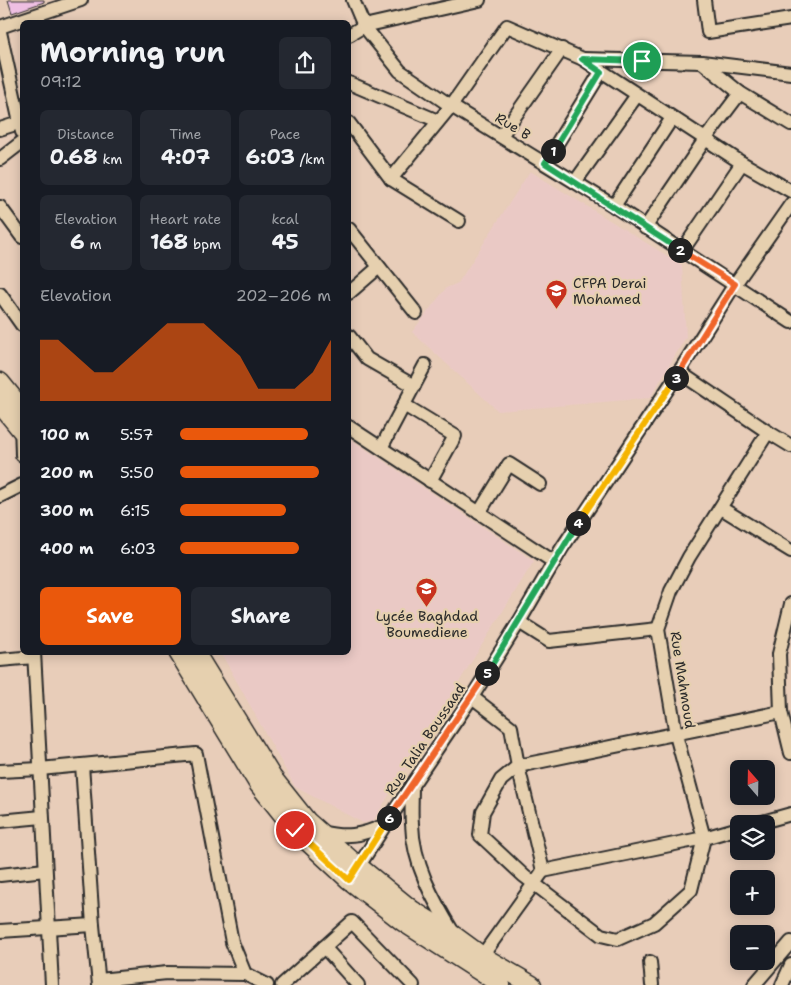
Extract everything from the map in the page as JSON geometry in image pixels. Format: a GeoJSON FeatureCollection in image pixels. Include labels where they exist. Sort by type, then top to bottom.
{"type":"FeatureCollection","features":[{"type":"Feature","properties":{"kind":"main road"},"geometry":{"type":"LineString","coordinates":[[0,382],[20,407]]}},
{"type":"Feature","properties":{"kind":"main road"},"geometry":{"type":"LineString","coordinates":[[0,404],[20,429]]}},
{"type":"Feature","properties":{"kind":"main road"},"geometry":{"type":"LineString","coordinates":[[180,655],[260,785],[295,830],[354,873],[456,937],[482,956],[532,985]]}},
{"type":"Feature","properties":{"kind":"main road"},"geometry":{"type":"LineString","coordinates":[[197,655],[272,777],[307,821],[320,832],[354,873],[403,922],[501,985]]}},
{"type":"Feature","properties":{"kind":"street"},"geometry":{"type":"LineString","coordinates":[[21,20],[81,0]]}},
{"type":"Feature","properties":{"kind":"street","name":"Rue B"},"geometry":{"type":"LineString","coordinates":[[353,0],[364,26],[400,71],[451,106],[614,206],[791,322]]}},
{"type":"Feature","properties":{"kind":"street"},"geometry":{"type":"LineString","coordinates":[[351,34],[364,26],[479,0]]}},
{"type":"Feature","properties":{"kind":"street"},"geometry":{"type":"LineString","coordinates":[[704,0],[708,32],[791,19]]}},
{"type":"Feature","properties":{"kind":"street"},"geometry":{"type":"LineString","coordinates":[[0,27],[20,20]]}},
{"type":"Feature","properties":{"kind":"street"},"geometry":{"type":"LineString","coordinates":[[392,179],[451,106],[507,26],[582,59],[742,163],[791,191]]}},
{"type":"Feature","properties":{"kind":"street"},"geometry":{"type":"LineString","coordinates":[[0,32],[20,117]]}},
{"type":"Feature","properties":{"kind":"street"},"geometry":{"type":"LineString","coordinates":[[501,136],[562,49]]}},
{"type":"Feature","properties":{"kind":"street"},"geometry":{"type":"LineString","coordinates":[[582,59],[702,62],[791,73]]}},
{"type":"Feature","properties":{"kind":"street"},"geometry":{"type":"LineString","coordinates":[[702,62],[740,93],[791,124]]}},
{"type":"Feature","properties":{"kind":"street"},"geometry":{"type":"LineString","coordinates":[[545,163],[601,72]]}},
{"type":"Feature","properties":{"kind":"street"},"geometry":{"type":"LineString","coordinates":[[351,84],[438,121]]}},
{"type":"Feature","properties":{"kind":"street"},"geometry":{"type":"LineString","coordinates":[[645,228],[706,138],[740,93]]}},
{"type":"Feature","properties":{"kind":"street"},"geometry":{"type":"LineString","coordinates":[[575,182],[637,95]]}},
{"type":"Feature","properties":{"kind":"street"},"geometry":{"type":"LineString","coordinates":[[614,206],[672,118]]}},
{"type":"Feature","properties":{"kind":"street"},"geometry":{"type":"LineString","coordinates":[[0,129],[20,125]]}},
{"type":"Feature","properties":{"kind":"street"},"geometry":{"type":"LineString","coordinates":[[351,126],[392,179],[459,221]]}},
{"type":"Feature","properties":{"kind":"street"},"geometry":{"type":"LineString","coordinates":[[0,159],[20,144]]}},
{"type":"Feature","properties":{"kind":"street"},"geometry":{"type":"LineString","coordinates":[[682,251],[742,163]]}},
{"type":"Feature","properties":{"kind":"street","name":"Rue Talia Boussaad"},"geometry":{"type":"LineString","coordinates":[[354,873],[472,697],[554,562],[680,372],[735,284],[791,204]]}},
{"type":"Feature","properties":{"kind":"street"},"geometry":{"type":"LineString","coordinates":[[0,207],[20,230]]}},
{"type":"Feature","properties":{"kind":"street"},"geometry":{"type":"LineString","coordinates":[[351,232],[416,313]]}},
{"type":"Feature","properties":{"kind":"street"},"geometry":{"type":"LineString","coordinates":[[351,291],[379,267]]}},
{"type":"Feature","properties":{"kind":"street"},"geometry":{"type":"LineString","coordinates":[[0,294],[20,321]]}},
{"type":"Feature","properties":{"kind":"street"},"geometry":{"type":"LineString","coordinates":[[351,339],[367,359],[414,386]]}},
{"type":"Feature","properties":{"kind":"street"},"geometry":{"type":"LineString","coordinates":[[381,448],[425,365]]}},
{"type":"Feature","properties":{"kind":"street"},"geometry":{"type":"LineString","coordinates":[[680,372],[791,446]]}},
{"type":"Feature","properties":{"kind":"street"},"geometry":{"type":"LineString","coordinates":[[404,405],[455,436],[430,481]]}},
{"type":"Feature","properties":{"kind":"street"},"geometry":{"type":"LineString","coordinates":[[351,428],[554,562]]}},
{"type":"Feature","properties":{"kind":"street","name":"Rue Mahmoud"},"geometry":{"type":"LineString","coordinates":[[704,838],[676,735],[658,629],[671,591],[688,556],[721,508],[768,432]]}},
{"type":"Feature","properties":{"kind":"street"},"geometry":{"type":"LineString","coordinates":[[479,513],[509,464],[540,484]]}},
{"type":"Feature","properties":{"kind":"street"},"geometry":{"type":"LineString","coordinates":[[0,496],[20,486]]}},
{"type":"Feature","properties":{"kind":"street"},"geometry":{"type":"LineString","coordinates":[[721,508],[791,551]]}},
{"type":"Feature","properties":{"kind":"street"},"geometry":{"type":"LineString","coordinates":[[791,604],[779,654],[781,712],[791,753]]}},
{"type":"Feature","properties":{"kind":"street"},"geometry":{"type":"LineString","coordinates":[[519,622],[549,641],[658,629]]}},
{"type":"Feature","properties":{"kind":"street"},"geometry":{"type":"LineString","coordinates":[[0,660],[34,655],[52,985]]}},
{"type":"Feature","properties":{"kind":"street"},"geometry":{"type":"LineString","coordinates":[[472,697],[511,727],[518,766],[543,871],[535,885],[482,956]]}},
{"type":"Feature","properties":{"kind":"street"},"geometry":{"type":"LineString","coordinates":[[704,838],[691,890],[654,924],[618,939],[601,935],[535,885],[480,835],[483,812],[501,780],[518,766],[781,712]]}},
{"type":"Feature","properties":{"kind":"street"},"geometry":{"type":"LineString","coordinates":[[0,771],[196,754],[232,942],[244,974]]}},
{"type":"Feature","properties":{"kind":"street"},"geometry":{"type":"LineString","coordinates":[[82,765],[99,983],[167,973],[244,974],[267,985]]}},
{"type":"Feature","properties":{"kind":"street"},"geometry":{"type":"LineString","coordinates":[[412,786],[412,826],[419,865],[434,903],[456,937]]}},
{"type":"Feature","properties":{"kind":"street"},"geometry":{"type":"LineString","coordinates":[[775,818],[791,814]]}},
{"type":"Feature","properties":{"kind":"street"},"geometry":{"type":"LineString","coordinates":[[0,821],[42,817]]}},
{"type":"Feature","properties":{"kind":"street"},"geometry":{"type":"LineString","coordinates":[[320,832],[336,836],[353,836],[385,825]]}},
{"type":"Feature","properties":{"kind":"street"},"geometry":{"type":"LineString","coordinates":[[543,871],[704,838],[730,831]]}},
{"type":"Feature","properties":{"kind":"street"},"geometry":{"type":"LineString","coordinates":[[0,875],[45,870]]}},
{"type":"Feature","properties":{"kind":"street"},"geometry":{"type":"LineString","coordinates":[[282,985],[352,922],[413,985]]}},
{"type":"Feature","properties":{"kind":"street"},"geometry":{"type":"LineString","coordinates":[[0,931],[93,925]]}},
{"type":"Feature","properties":{"kind":"street"},"geometry":{"type":"LineString","coordinates":[[754,985],[791,942]]}},
{"type":"Feature","properties":{"kind":"street"},"geometry":{"type":"LineString","coordinates":[[324,947],[358,985]]}},
{"type":"Feature","properties":{"kind":"street"},"geometry":{"type":"LineString","coordinates":[[650,962],[652,985]]}},
{"type":"Feature","properties":{"kind":"street"},"geometry":{"type":"LineString","coordinates":[[782,985],[791,965]]}},
{"type":"Feature","properties":{"kind":"shaded area","name":"CFPA Derai Mohamed"},"geometry":{"type":"Polygon","coordinates":[[[530,171],[682,265],[686,337],[650,398],[498,411],[412,332],[446,288],[458,283],[530,171]]]}},
{"type":"Feature","properties":{"kind":"shaded area","name":"Lycée Baghdad Boumediene"},"geometry":{"type":"Polygon","coordinates":[[[351,439],[534,561],[373,821],[363,823],[295,787],[222,655],[351,655],[351,439]]]}},
{"type":"Feature","properties":{"kind":"building"},"geometry":{"type":"Polygon","coordinates":[[[8,0],[44,0],[44,2],[12,13],[8,0]]]}},
{"type":"Feature","properties":{"kind":"place","name":"CFPA Derai Mohamed"},"geometry":{"type":"Point","coordinates":[557,310]}},
{"type":"Feature","properties":{"kind":"place","name":"Lycée Baghdad Boumediene"},"geometry":{"type":"Point","coordinates":[427,607]}},
{"type":"Feature","properties":{"kind":"route"},"geometry":{"type":"LineString","coordinates":[[295,830],[349,880],[472,697],[562,548],[680,372],[735,284],[545,163],[601,72],[582,59],[642,61]]}}]}
